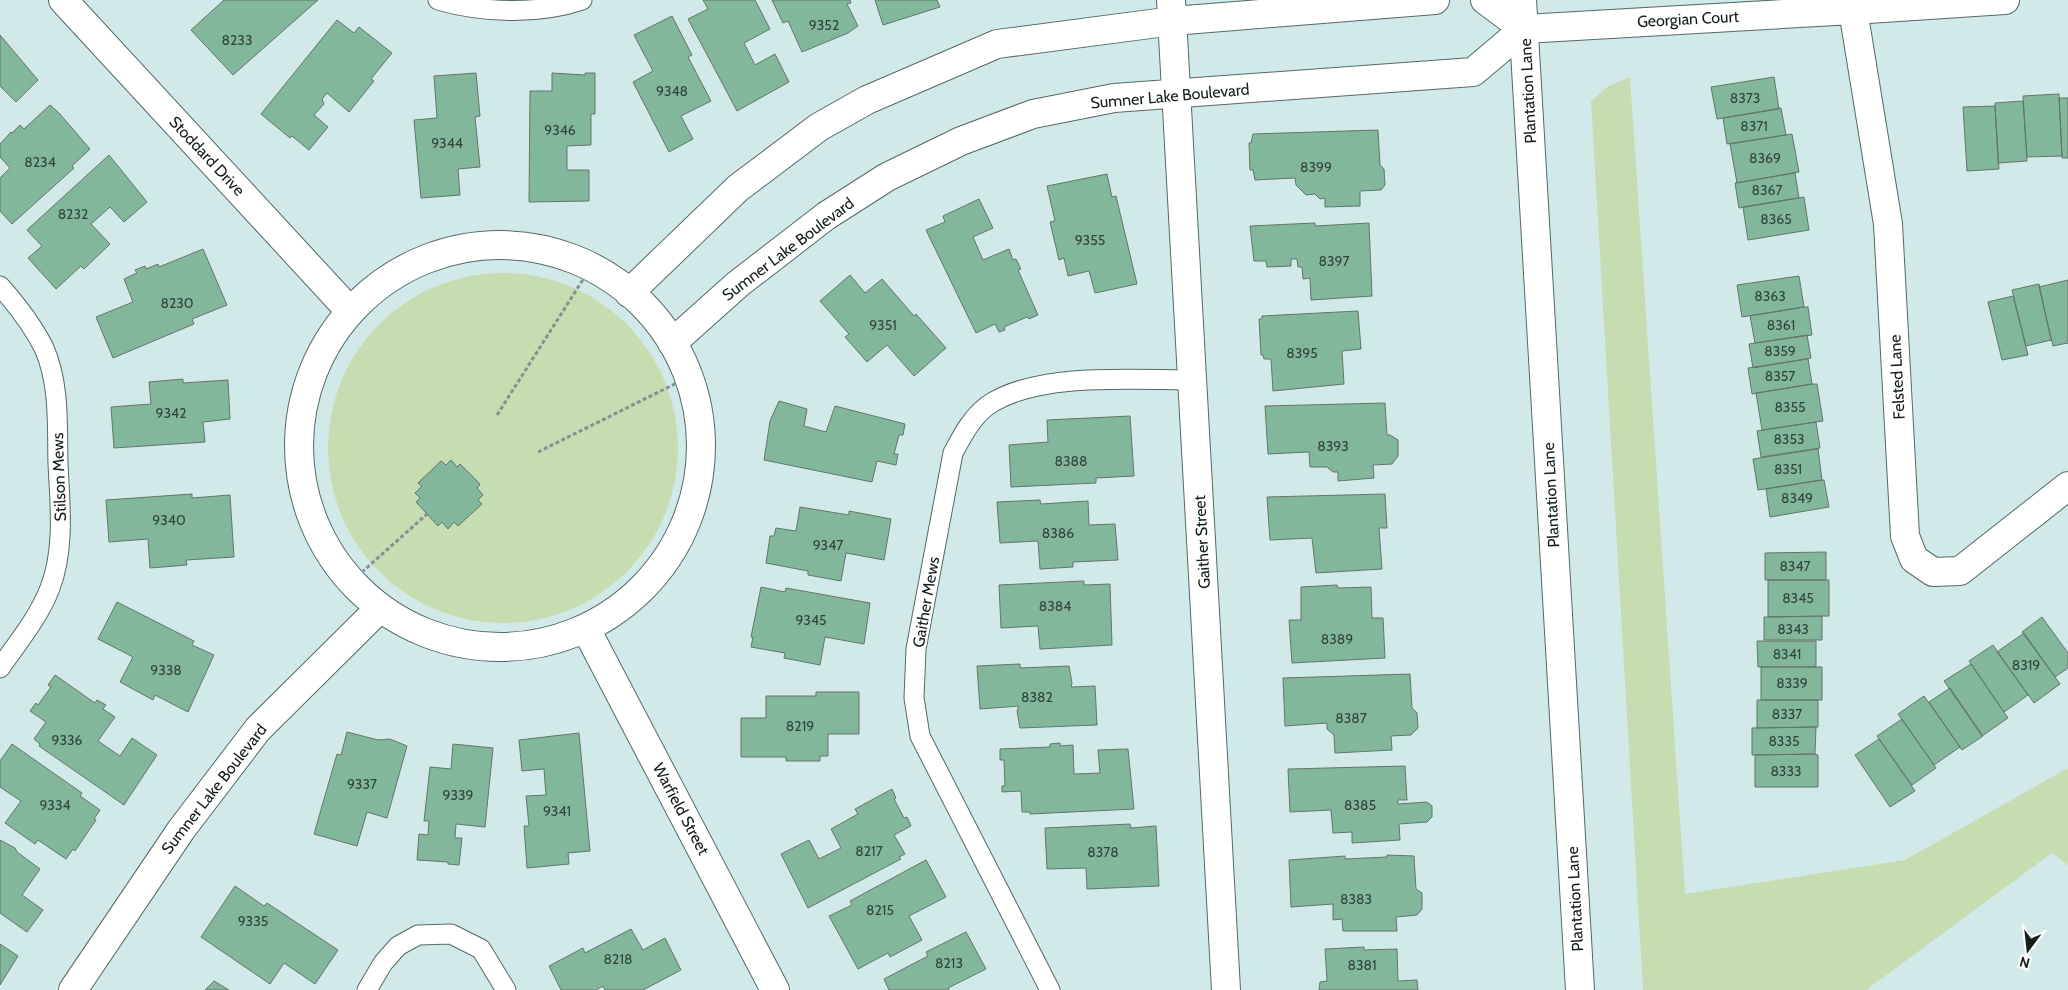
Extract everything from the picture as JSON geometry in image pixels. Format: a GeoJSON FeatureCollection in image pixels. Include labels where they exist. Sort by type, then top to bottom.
{"type":"FeatureCollection","features":[{"type":"Feature","properties":{"kind":"street","name":"Stoddard Drive"},"geometry":{"type":"LineString","coordinates":[[63,0],[350,311]]}},
{"type":"Feature","properties":{"kind":"street"},"geometry":{"type":"LineString","coordinates":[[629,293],[738,188],[819,127],[867,100],[997,44],[1172,11],[1435,0]]}},
{"type":"Feature","properties":{"kind":"street"},"geometry":{"type":"LineString","coordinates":[[1485,0],[1524,28]]}},
{"type":"Feature","properties":{"kind":"street","name":"Plantation Lane"},"geometry":{"type":"LineString","coordinates":[[1522,0],[1580,990]]}},
{"type":"Feature","properties":{"kind":"street","name":"Georgian Court"},"geometry":{"type":"LineString","coordinates":[[1524,28],[1853,5],[2005,0]]}},
{"type":"Feature","properties":{"kind":"street","name":"Felsted Lane"},"geometry":{"type":"LineString","coordinates":[[1853,5],[1888,224],[1905,536],[1914,559],[1933,572],[1960,571],[2068,486]]}},
{"type":"Feature","properties":{"kind":"street","name":"Gaither Street"},"geometry":{"type":"LineString","coordinates":[[1172,11],[1226,990]]}},
{"type":"Feature","properties":{"kind":"street","name":"Sumner Lake Boulevard"},"geometry":{"type":"LineString","coordinates":[[672,343],[738,284],[826,216],[887,177],[961,141],[1033,114],[1114,98],[1473,72],[1524,28]]}},
{"type":"Feature","properties":{"kind":"street"},"geometry":{"type":"LineString","coordinates":[[481,246],[528,247],[567,257],[591,267],[629,293],[652,316],[672,343],[691,376],[700,421],[702,464],[696,496],[678,543],[654,577],[624,605],[586,629],[552,641],[517,647],[471,646],[433,636],[405,624],[380,608],[352,581],[338,566],[316,530],[303,489],[298,448],[302,406],[315,366],[334,332],[350,311],[374,289],[399,272],[434,256],[481,246]]}},
{"type":"Feature","properties":{"kind":"street","name":"Sumner Lake Boulevard"},"geometry":{"type":"LineString","coordinates":[[74,990],[181,830],[258,728],[380,608]]}},
{"type":"Feature","properties":{"kind":"street","name":"Warfield Street"},"geometry":{"type":"LineString","coordinates":[[586,629],[775,990]]}},
{"type":"Feature","properties":{"kind":"lane"},"geometry":{"type":"LineString","coordinates":[[438,0],[462,7],[505,10],[561,7],[582,0]]}},
{"type":"Feature","properties":{"kind":"lane","name":"Stilson Mews"},"geometry":{"type":"LineString","coordinates":[[0,286],[14,301],[44,348],[52,375],[56,399],[60,531],[57,562],[43,605],[0,668]]}},
{"type":"Feature","properties":{"kind":"lane","name":"Gaither Mews"},"geometry":{"type":"LineString","coordinates":[[1050,990],[920,736],[914,698],[916,649],[953,452],[968,424],[991,403],[1013,393],[1057,383],[1193,380]]}},
{"type":"Feature","properties":{"kind":"lane"},"geometry":{"type":"LineString","coordinates":[[367,990],[383,962],[398,946],[418,935],[452,934],[481,949],[506,990]]}},
{"type":"Feature","properties":{"kind":"path"},"geometry":{"type":"LineString","coordinates":[[498,415],[591,267]]}},
{"type":"Feature","properties":{"kind":"path"},"geometry":{"type":"LineString","coordinates":[[538,452],[691,376]]}},
{"type":"Feature","properties":{"kind":"path"},"geometry":{"type":"LineString","coordinates":[[352,581],[427,514]]}},
{"type":"Feature","properties":{"kind":"green space"},"geometry":{"type":"Polygon","coordinates":[[[1630,77],[1685,894],[1905,860],[2068,768],[2068,865],[2052,853],[1866,990],[1643,990],[1591,101],[1609,86],[1630,77]]]}},
{"type":"Feature","properties":{"kind":"green space"},"geometry":{"type":"Polygon","coordinates":[[[503,273],[537,276],[570,286],[600,302],[627,324],[649,351],[665,381],[675,414],[678,448],[675,482],[665,515],[649,545],[627,572],[600,594],[570,610],[537,620],[503,623],[469,620],[436,610],[406,594],[379,572],[357,545],[341,515],[331,482],[328,448],[331,414],[341,381],[357,351],[379,324],[406,302],[436,286],[469,276],[503,273]]]}},
{"type":"Feature","properties":{"kind":"building"},"geometry":{"type":"Polygon","coordinates":[[[224,0],[318,0],[233,75],[191,30],[224,0]]]}},
{"type":"Feature","properties":{"kind":"building"},"geometry":{"type":"Polygon","coordinates":[[[703,0],[755,0],[770,29],[744,43],[755,65],[775,54],[789,82],[737,111],[688,19],[708,9],[703,0]]]}},
{"type":"Feature","properties":{"kind":"building"},"geometry":{"type":"Polygon","coordinates":[[[772,0],[850,0],[851,3],[847,4],[858,26],[848,33],[802,52],[788,21],[783,23],[772,0]]]}},
{"type":"Feature","properties":{"kind":"building"},"geometry":{"type":"Polygon","coordinates":[[[875,0],[937,0],[940,7],[883,25],[875,0]]]}},
{"type":"Feature","properties":{"kind":"building"},"geometry":{"type":"Polygon","coordinates":[[[672,16],[692,55],[688,57],[711,101],[681,116],[693,139],[669,152],[633,82],[653,71],[634,35],[672,16]]]}},
{"type":"Feature","properties":{"kind":"building"},"geometry":{"type":"Polygon","coordinates":[[[337,20],[354,33],[359,27],[392,53],[371,79],[374,81],[349,112],[327,93],[322,99],[324,104],[314,115],[328,127],[309,150],[292,136],[290,138],[261,114],[337,20]]]}},
{"type":"Feature","properties":{"kind":"building"},"geometry":{"type":"Polygon","coordinates":[[[0,35],[38,80],[16,102],[0,86],[0,35]]]}},
{"type":"Feature","properties":{"kind":"building"},"geometry":{"type":"Polygon","coordinates":[[[476,73],[480,116],[475,117],[480,167],[458,169],[460,195],[421,198],[414,120],[437,118],[434,76],[476,73]]]}},
{"type":"Feature","properties":{"kind":"building"},"geometry":{"type":"Polygon","coordinates":[[[552,73],[585,75],[585,73],[595,73],[595,114],[591,114],[591,145],[567,146],[567,170],[589,170],[589,201],[529,202],[530,91],[552,91],[552,73]]]}},
{"type":"Feature","properties":{"kind":"building"},"geometry":{"type":"Polygon","coordinates":[[[1774,77],[1779,109],[1717,119],[1711,87],[1774,77]]]}},
{"type":"Feature","properties":{"kind":"building"},"geometry":{"type":"Polygon","coordinates":[[[2059,94],[2062,156],[2027,157],[2023,96],[2059,94]]]}},
{"type":"Feature","properties":{"kind":"building"},"geometry":{"type":"Polygon","coordinates":[[[2059,98],[2068,98],[2068,158],[2062,158],[2059,98]]]}},
{"type":"Feature","properties":{"kind":"building"},"geometry":{"type":"Polygon","coordinates":[[[2023,101],[2027,161],[1998,163],[1995,103],[2023,101]]]}},
{"type":"Feature","properties":{"kind":"building"},"geometry":{"type":"Polygon","coordinates":[[[50,105],[90,149],[72,166],[74,168],[12,224],[0,211],[0,178],[10,168],[0,157],[0,144],[20,125],[24,129],[50,105]]]}},
{"type":"Feature","properties":{"kind":"building"},"geometry":{"type":"Polygon","coordinates":[[[1995,106],[1999,169],[1967,171],[1963,107],[1995,106]]]}},
{"type":"Feature","properties":{"kind":"building"},"geometry":{"type":"Polygon","coordinates":[[[1781,108],[1786,135],[1727,144],[1723,118],[1781,108]]]}},
{"type":"Feature","properties":{"kind":"building"},"geometry":{"type":"Polygon","coordinates":[[[1378,130],[1380,165],[1384,169],[1385,185],[1381,190],[1360,191],[1360,206],[1325,207],[1325,198],[1320,199],[1315,194],[1306,195],[1296,185],[1295,178],[1255,180],[1253,170],[1250,170],[1249,143],[1251,143],[1253,134],[1378,130]]]}},
{"type":"Feature","properties":{"kind":"building"},"geometry":{"type":"Polygon","coordinates":[[[1792,134],[1799,172],[1737,183],[1730,144],[1792,134]]]}},
{"type":"Feature","properties":{"kind":"building"},"geometry":{"type":"Polygon","coordinates":[[[109,155],[147,202],[124,222],[110,207],[91,224],[110,244],[84,269],[81,266],[56,289],[28,258],[42,246],[27,230],[109,155]]]}},
{"type":"Feature","properties":{"kind":"building"},"geometry":{"type":"Polygon","coordinates":[[[1795,173],[1799,198],[1739,208],[1735,183],[1795,173]]]}},
{"type":"Feature","properties":{"kind":"building"},"geometry":{"type":"Polygon","coordinates":[[[1107,174],[1112,197],[1116,196],[1137,284],[1095,293],[1089,271],[1068,276],[1064,258],[1059,260],[1050,222],[1055,221],[1047,186],[1107,174]]]}},
{"type":"Feature","properties":{"kind":"building"},"geometry":{"type":"Polygon","coordinates":[[[1804,197],[1809,230],[1748,240],[1743,207],[1804,197]]]}},
{"type":"Feature","properties":{"kind":"building"},"geometry":{"type":"Polygon","coordinates":[[[979,199],[993,228],[973,237],[983,260],[1009,249],[1013,260],[1016,259],[1021,269],[1018,270],[1038,315],[1029,319],[1027,317],[1004,327],[1005,330],[999,332],[995,324],[976,333],[926,230],[945,222],[943,216],[979,199]]]}},
{"type":"Feature","properties":{"kind":"building"},"geometry":{"type":"Polygon","coordinates":[[[1315,223],[1315,226],[1369,223],[1372,296],[1311,300],[1310,278],[1303,279],[1302,267],[1298,267],[1297,259],[1291,259],[1291,266],[1267,267],[1266,261],[1254,261],[1250,226],[1315,223]]]}},
{"type":"Feature","properties":{"kind":"building"},"geometry":{"type":"Polygon","coordinates":[[[203,249],[227,305],[192,319],[194,324],[113,358],[96,317],[133,302],[124,279],[137,273],[135,270],[145,266],[146,269],[158,264],[159,267],[203,249]]]}},
{"type":"Feature","properties":{"kind":"building"},"geometry":{"type":"Polygon","coordinates":[[[850,275],[865,293],[882,279],[914,316],[916,314],[946,348],[914,376],[887,345],[867,362],[845,337],[849,334],[820,301],[850,275]]]}},
{"type":"Feature","properties":{"kind":"building"},"geometry":{"type":"Polygon","coordinates":[[[1799,276],[1804,307],[1742,317],[1737,285],[1799,276]]]}},
{"type":"Feature","properties":{"kind":"building"},"geometry":{"type":"Polygon","coordinates":[[[2068,280],[2068,343],[2053,346],[2039,287],[2068,280]]]}},
{"type":"Feature","properties":{"kind":"building"},"geometry":{"type":"Polygon","coordinates":[[[2039,284],[2051,340],[2026,346],[2012,290],[2039,284]]]}},
{"type":"Feature","properties":{"kind":"building"},"geometry":{"type":"Polygon","coordinates":[[[2013,296],[2028,355],[2002,360],[1988,302],[2013,296]]]}},
{"type":"Feature","properties":{"kind":"building"},"geometry":{"type":"Polygon","coordinates":[[[1808,307],[1812,335],[1755,343],[1750,316],[1808,307]]]}},
{"type":"Feature","properties":{"kind":"building"},"geometry":{"type":"Polygon","coordinates":[[[1358,311],[1361,349],[1342,351],[1344,384],[1273,391],[1271,359],[1264,359],[1263,355],[1261,355],[1259,319],[1262,319],[1262,316],[1358,311]]]}},
{"type":"Feature","properties":{"kind":"building"},"geometry":{"type":"Polygon","coordinates":[[[1807,335],[1811,358],[1753,368],[1749,344],[1807,335]]]}},
{"type":"Feature","properties":{"kind":"building"},"geometry":{"type":"Polygon","coordinates":[[[1808,359],[1812,384],[1752,394],[1748,368],[1808,359]]]}},
{"type":"Feature","properties":{"kind":"building"},"geometry":{"type":"Polygon","coordinates":[[[183,379],[183,383],[228,380],[230,419],[203,422],[205,442],[114,448],[111,407],[151,404],[149,382],[183,379]]]}},
{"type":"Feature","properties":{"kind":"building"},"geometry":{"type":"Polygon","coordinates":[[[1817,384],[1823,421],[1762,430],[1756,393],[1817,384]]]}},
{"type":"Feature","properties":{"kind":"building"},"geometry":{"type":"Polygon","coordinates":[[[779,401],[807,409],[804,426],[826,432],[835,406],[905,424],[903,435],[899,435],[894,454],[898,454],[896,465],[877,461],[872,482],[764,460],[770,421],[779,401]]]}},
{"type":"Feature","properties":{"kind":"building"},"geometry":{"type":"Polygon","coordinates":[[[1385,403],[1387,435],[1398,440],[1398,456],[1392,464],[1373,465],[1374,478],[1338,481],[1338,472],[1333,472],[1327,467],[1310,467],[1309,452],[1268,454],[1265,406],[1385,403]]]}},
{"type":"Feature","properties":{"kind":"building"},"geometry":{"type":"Polygon","coordinates":[[[1130,416],[1134,476],[1096,478],[1096,483],[1011,487],[1009,445],[1048,442],[1047,420],[1130,416]]]}},
{"type":"Feature","properties":{"kind":"building"},"geometry":{"type":"Polygon","coordinates":[[[1816,422],[1820,448],[1761,457],[1757,431],[1816,422]]]}},
{"type":"Feature","properties":{"kind":"building"},"geometry":{"type":"Polygon","coordinates":[[[1818,449],[1822,480],[1758,490],[1753,459],[1818,449]]]}},
{"type":"Feature","properties":{"kind":"building"},"geometry":{"type":"Polygon","coordinates":[[[451,460],[457,467],[460,464],[479,483],[480,485],[477,488],[483,495],[478,500],[482,504],[458,526],[454,522],[448,529],[442,522],[438,526],[416,502],[420,498],[415,493],[422,486],[418,483],[441,461],[446,465],[451,460]]]}},
{"type":"Feature","properties":{"kind":"building"},"geometry":{"type":"Polygon","coordinates":[[[1824,480],[1829,507],[1770,517],[1766,489],[1824,480]]]}},
{"type":"Feature","properties":{"kind":"building"},"geometry":{"type":"Polygon","coordinates":[[[192,494],[192,498],[230,495],[234,557],[186,560],[187,565],[150,568],[148,539],[109,542],[106,500],[192,494]]]}},
{"type":"Feature","properties":{"kind":"building"},"geometry":{"type":"Polygon","coordinates":[[[1385,494],[1387,528],[1379,528],[1382,569],[1316,573],[1312,538],[1270,540],[1267,497],[1385,494]]]}},
{"type":"Feature","properties":{"kind":"building"},"geometry":{"type":"Polygon","coordinates":[[[1040,500],[1041,504],[1088,501],[1089,525],[1115,524],[1118,560],[1073,562],[1073,567],[1040,569],[1038,541],[1000,543],[997,502],[1040,500]]]}},
{"type":"Feature","properties":{"kind":"building"},"geometry":{"type":"Polygon","coordinates":[[[800,507],[849,515],[849,511],[891,519],[884,560],[846,553],[841,581],[808,575],[808,571],[766,563],[770,536],[774,536],[776,528],[796,531],[800,507]]]}},
{"type":"Feature","properties":{"kind":"building"},"geometry":{"type":"Polygon","coordinates":[[[1826,552],[1826,580],[1765,580],[1765,553],[1826,552]]]}},
{"type":"Feature","properties":{"kind":"building"},"geometry":{"type":"Polygon","coordinates":[[[1768,580],[1829,580],[1829,616],[1768,617],[1768,580]]]}},
{"type":"Feature","properties":{"kind":"building"},"geometry":{"type":"Polygon","coordinates":[[[1084,581],[1084,585],[1110,584],[1112,645],[1040,649],[1038,626],[1001,628],[999,585],[1084,581]]]}},
{"type":"Feature","properties":{"kind":"building"},"geometry":{"type":"Polygon","coordinates":[[[1337,585],[1338,588],[1371,587],[1372,618],[1383,618],[1385,658],[1292,663],[1289,620],[1301,620],[1301,587],[1337,585]]]}},
{"type":"Feature","properties":{"kind":"building"},"geometry":{"type":"Polygon","coordinates":[[[761,587],[785,592],[786,588],[870,603],[864,644],[825,637],[820,665],[784,658],[785,653],[751,647],[753,637],[751,637],[761,587]]]}},
{"type":"Feature","properties":{"kind":"building"},"geometry":{"type":"Polygon","coordinates":[[[117,602],[194,641],[192,645],[214,655],[188,712],[155,695],[153,700],[120,682],[133,657],[98,639],[117,602]]]}},
{"type":"Feature","properties":{"kind":"building"},"geometry":{"type":"Polygon","coordinates":[[[1822,616],[1822,640],[1764,640],[1764,617],[1822,616]]]}},
{"type":"Feature","properties":{"kind":"building"},"geometry":{"type":"Polygon","coordinates":[[[2042,617],[2068,653],[2068,668],[2055,677],[2022,632],[2042,617]]]}},
{"type":"Feature","properties":{"kind":"building"},"geometry":{"type":"Polygon","coordinates":[[[2024,633],[2060,684],[2034,703],[1997,652],[2024,633]]]}},
{"type":"Feature","properties":{"kind":"building"},"geometry":{"type":"Polygon","coordinates":[[[1757,641],[1816,641],[1816,667],[1758,667],[1757,641]]]}},
{"type":"Feature","properties":{"kind":"building"},"geometry":{"type":"Polygon","coordinates":[[[1993,645],[2028,695],[2004,712],[1969,661],[1993,645]]]}},
{"type":"Feature","properties":{"kind":"building"},"geometry":{"type":"Polygon","coordinates":[[[1020,664],[1020,668],[1069,666],[1071,687],[1095,686],[1097,725],[1020,728],[1017,711],[1019,706],[980,709],[977,666],[1020,664]]]}},
{"type":"Feature","properties":{"kind":"building"},"geometry":{"type":"Polygon","coordinates":[[[1971,664],[2008,718],[1982,736],[1944,681],[1971,664]]]}},
{"type":"Feature","properties":{"kind":"building"},"geometry":{"type":"Polygon","coordinates":[[[1761,667],[1822,667],[1822,700],[1761,700],[1761,667]]]}},
{"type":"Feature","properties":{"kind":"building"},"geometry":{"type":"Polygon","coordinates":[[[1410,674],[1412,708],[1417,713],[1418,728],[1411,735],[1391,736],[1392,750],[1335,753],[1334,735],[1327,729],[1327,723],[1285,726],[1283,678],[1410,674]]]}},
{"type":"Feature","properties":{"kind":"building"},"geometry":{"type":"Polygon","coordinates":[[[55,675],[95,703],[97,700],[106,705],[103,709],[115,717],[98,741],[120,756],[132,738],[157,755],[124,805],[39,746],[40,744],[34,739],[46,722],[30,711],[36,703],[38,705],[51,687],[48,685],[55,675]]]}},
{"type":"Feature","properties":{"kind":"building"},"geometry":{"type":"Polygon","coordinates":[[[1950,688],[1983,736],[1962,750],[1929,702],[1950,688]]]}},
{"type":"Feature","properties":{"kind":"building"},"geometry":{"type":"Polygon","coordinates":[[[816,692],[859,692],[859,734],[828,734],[828,756],[820,756],[820,761],[786,761],[786,757],[741,757],[741,718],[766,718],[766,696],[816,696],[816,692]]]}},
{"type":"Feature","properties":{"kind":"building"},"geometry":{"type":"Polygon","coordinates":[[[1924,696],[1960,747],[1934,765],[1898,714],[1924,696]]]}},
{"type":"Feature","properties":{"kind":"building"},"geometry":{"type":"Polygon","coordinates":[[[1757,700],[1818,700],[1818,727],[1757,728],[1757,700]]]}},
{"type":"Feature","properties":{"kind":"building"},"geometry":{"type":"Polygon","coordinates":[[[1902,719],[1936,768],[1912,785],[1877,736],[1902,719]]]}},
{"type":"Feature","properties":{"kind":"building"},"geometry":{"type":"Polygon","coordinates":[[[1816,727],[1815,754],[1752,755],[1752,728],[1816,727]]]}},
{"type":"Feature","properties":{"kind":"building"},"geometry":{"type":"Polygon","coordinates":[[[347,732],[378,740],[390,739],[407,746],[387,818],[367,812],[357,846],[314,834],[337,754],[341,755],[347,732]]]}},
{"type":"Feature","properties":{"kind":"building"},"geometry":{"type":"Polygon","coordinates":[[[579,733],[590,851],[568,853],[569,864],[527,868],[524,826],[529,826],[526,796],[546,795],[544,769],[522,771],[519,740],[579,733]]]}},
{"type":"Feature","properties":{"kind":"building"},"geometry":{"type":"Polygon","coordinates":[[[1879,739],[1915,791],[1890,807],[1855,755],[1879,739]]]}},
{"type":"Feature","properties":{"kind":"building"},"geometry":{"type":"Polygon","coordinates":[[[1060,743],[1060,746],[1073,745],[1074,774],[1100,773],[1098,750],[1128,749],[1134,809],[1030,814],[1030,812],[1022,812],[1021,791],[1002,792],[1002,786],[1005,786],[1004,760],[1000,760],[1000,749],[1050,747],[1050,744],[1060,743]]]}},
{"type":"Feature","properties":{"kind":"building"},"geometry":{"type":"Polygon","coordinates":[[[12,744],[82,793],[80,796],[100,810],[94,819],[96,820],[75,851],[73,849],[66,859],[38,840],[35,844],[5,823],[21,801],[0,787],[0,761],[12,744]]]}},
{"type":"Feature","properties":{"kind":"building"},"geometry":{"type":"Polygon","coordinates":[[[453,744],[493,748],[485,827],[456,824],[455,838],[462,838],[459,865],[448,864],[448,862],[417,860],[419,834],[428,835],[429,821],[424,821],[430,767],[451,769],[453,744]]]}},
{"type":"Feature","properties":{"kind":"building"},"geometry":{"type":"Polygon","coordinates":[[[1755,755],[1818,755],[1818,787],[1755,787],[1755,755]]]}},
{"type":"Feature","properties":{"kind":"building"},"geometry":{"type":"Polygon","coordinates":[[[1405,766],[1407,800],[1398,800],[1398,804],[1427,802],[1432,806],[1432,817],[1427,822],[1399,824],[1400,840],[1352,843],[1352,832],[1333,833],[1331,810],[1290,812],[1288,769],[1405,766]]]}},
{"type":"Feature","properties":{"kind":"building"},"geometry":{"type":"Polygon","coordinates":[[[892,789],[896,798],[894,799],[904,818],[907,817],[911,826],[894,835],[905,854],[899,857],[901,859],[808,908],[781,854],[809,840],[819,859],[841,848],[831,829],[858,814],[855,809],[892,789]]]}},
{"type":"Feature","properties":{"kind":"building"},"geometry":{"type":"Polygon","coordinates":[[[1130,824],[1131,828],[1156,826],[1159,886],[1087,889],[1086,868],[1047,869],[1045,828],[1130,824]]]}},
{"type":"Feature","properties":{"kind":"building"},"geometry":{"type":"Polygon","coordinates":[[[0,840],[15,848],[17,852],[40,869],[22,895],[43,910],[27,932],[0,913],[0,840]]]}},
{"type":"Feature","properties":{"kind":"building"},"geometry":{"type":"Polygon","coordinates":[[[1387,855],[1414,856],[1416,889],[1422,893],[1422,909],[1417,915],[1396,917],[1397,931],[1343,931],[1342,919],[1333,920],[1333,904],[1291,907],[1289,860],[1345,856],[1345,859],[1387,857],[1387,855]]]}},
{"type":"Feature","properties":{"kind":"building"},"geometry":{"type":"Polygon","coordinates":[[[926,860],[946,897],[909,916],[922,940],[890,957],[888,953],[858,969],[829,916],[852,905],[850,901],[926,860]]]}},
{"type":"Feature","properties":{"kind":"building"},"geometry":{"type":"Polygon","coordinates":[[[235,886],[264,906],[267,903],[338,950],[315,984],[284,963],[270,984],[201,937],[235,886]]]}},
{"type":"Feature","properties":{"kind":"building"},"geometry":{"type":"Polygon","coordinates":[[[631,929],[643,950],[665,938],[681,970],[643,990],[605,990],[603,986],[596,990],[561,990],[549,966],[583,948],[585,953],[631,929]]]}},
{"type":"Feature","properties":{"kind":"building"},"geometry":{"type":"Polygon","coordinates":[[[966,932],[986,969],[948,988],[949,990],[889,990],[884,979],[928,956],[926,952],[966,932]]]}},
{"type":"Feature","properties":{"kind":"building"},"geometry":{"type":"Polygon","coordinates":[[[0,944],[18,956],[0,985],[0,944]]]}},
{"type":"Feature","properties":{"kind":"building"},"geometry":{"type":"Polygon","coordinates":[[[1364,947],[1364,950],[1397,949],[1398,981],[1417,980],[1418,990],[1319,990],[1320,982],[1327,981],[1325,949],[1364,947]]]}},
{"type":"Feature","properties":{"kind":"building"},"geometry":{"type":"Polygon","coordinates":[[[214,981],[229,990],[205,990],[214,981]]]}}]}
